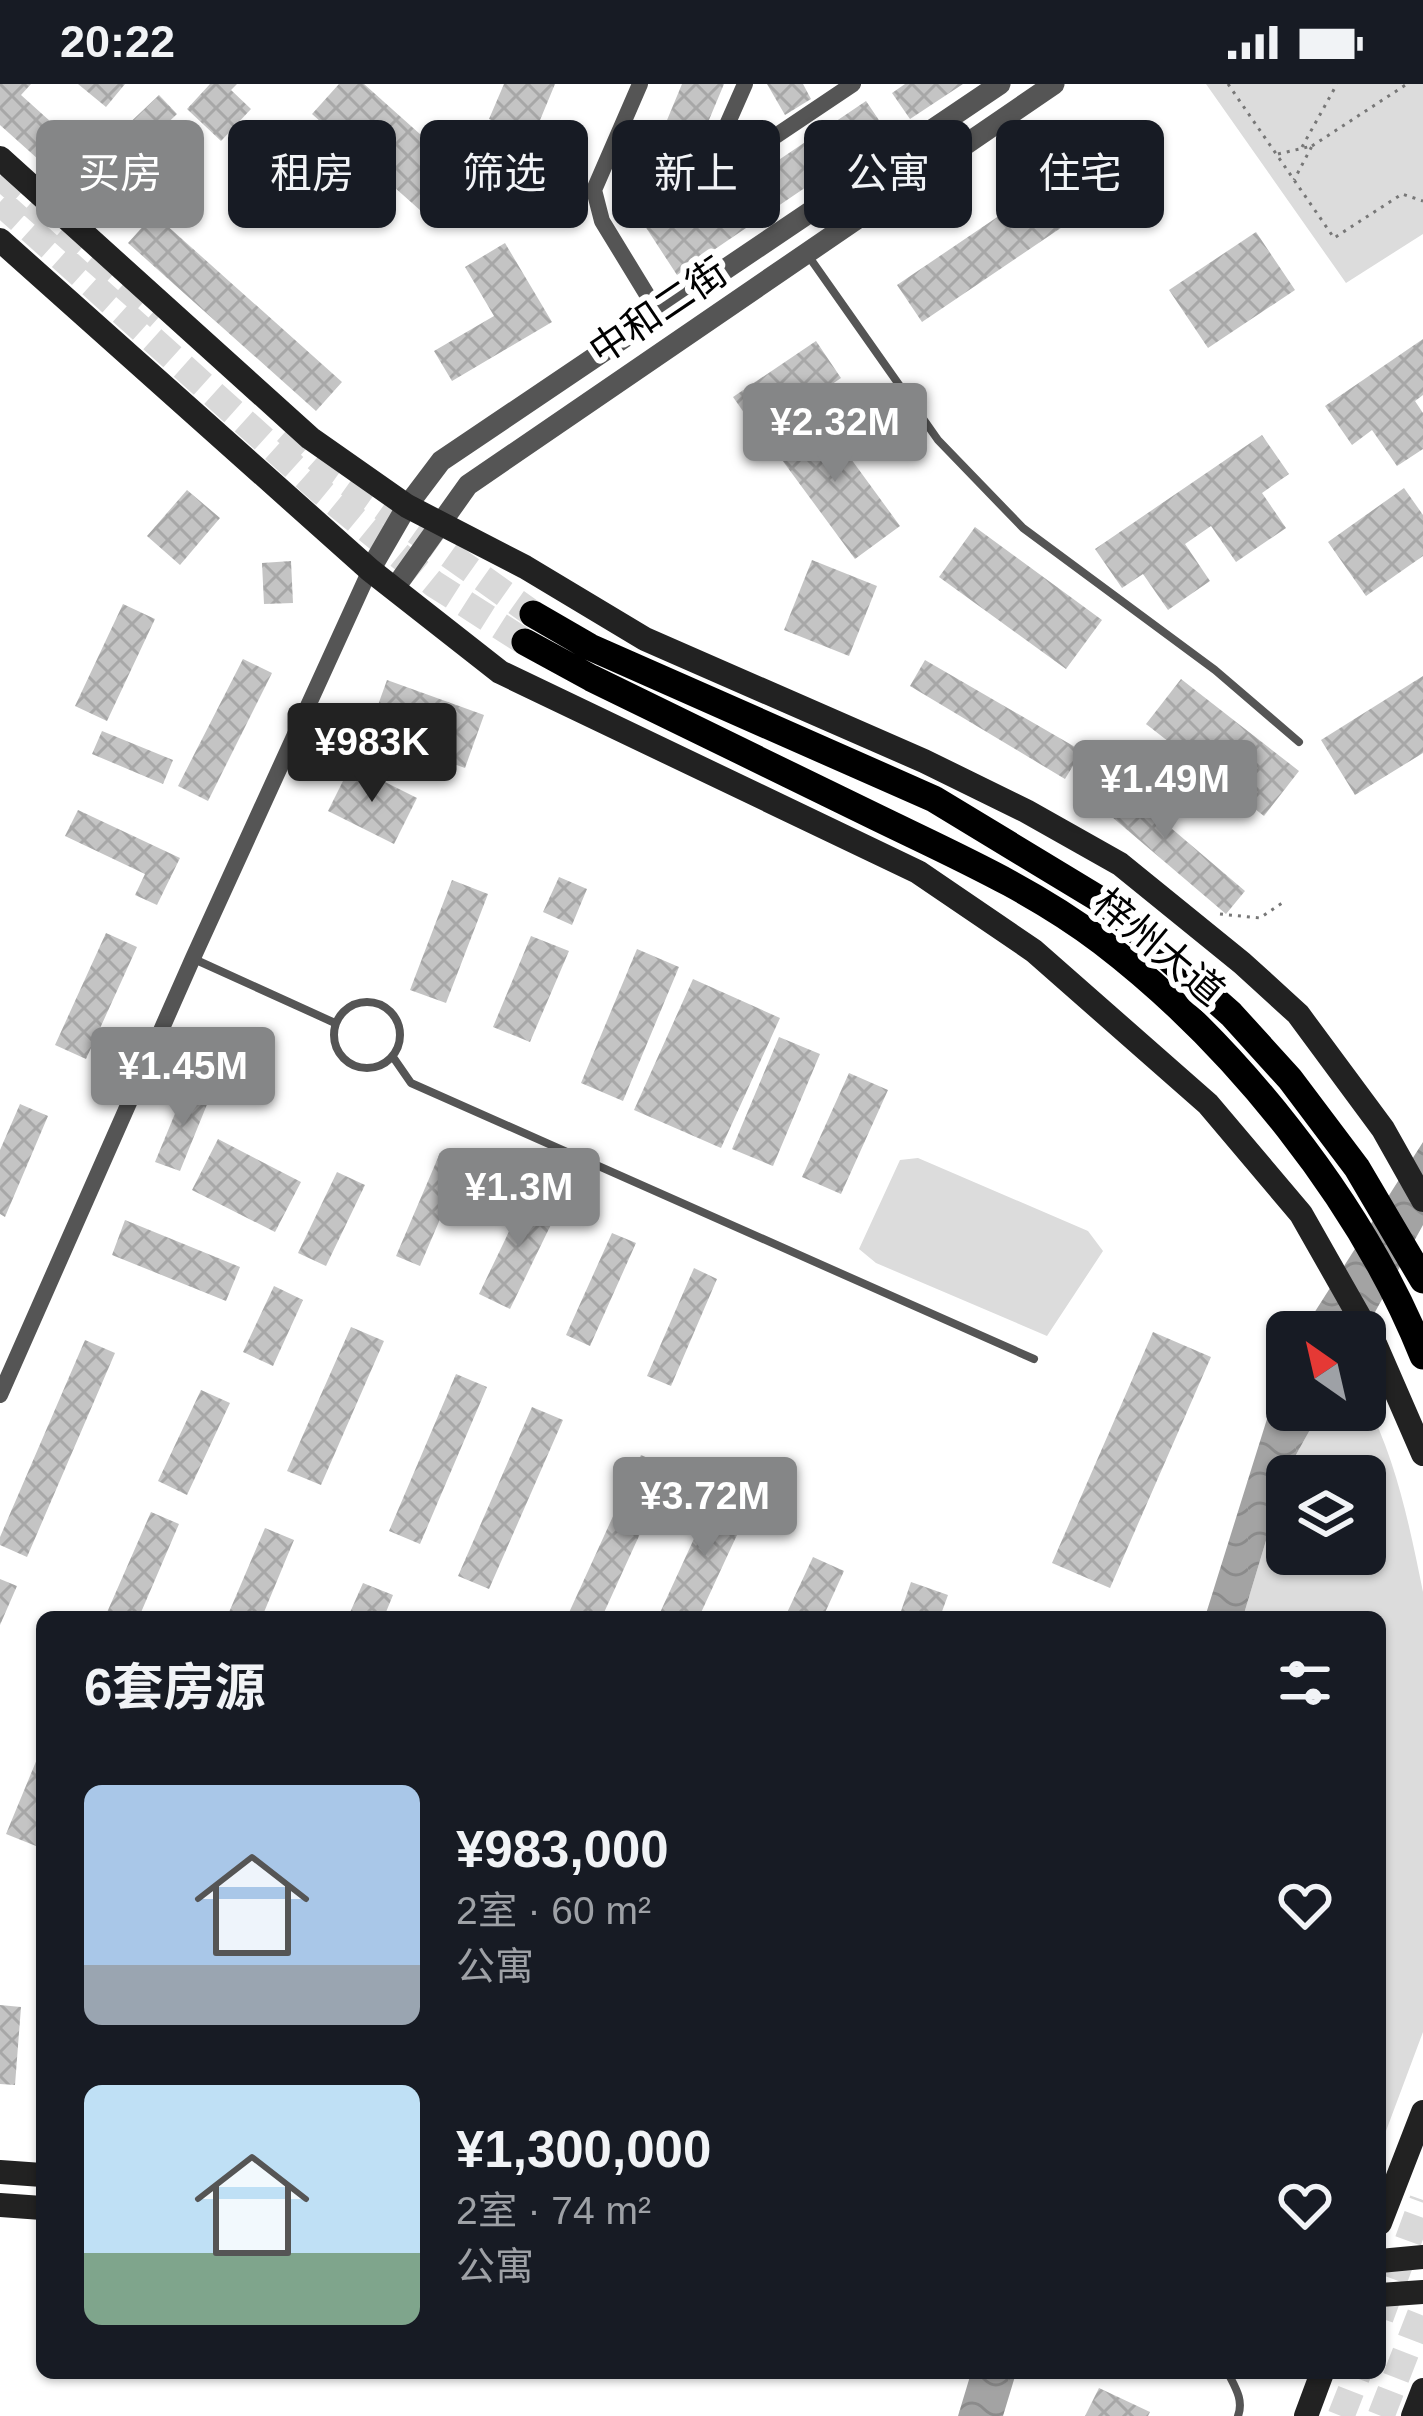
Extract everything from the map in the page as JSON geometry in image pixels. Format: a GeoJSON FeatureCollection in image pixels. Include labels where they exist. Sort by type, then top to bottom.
{"type":"FeatureCollection","features":[{"type":"Feature","properties":{"kind":"highway","name":"梓州大道"},"geometry":{"type":"LineString","coordinates":[[533,614],[590,647],[934,799],[1104,902],[1231,1015],[1290,1079],[1357,1168],[1423,1280]]}},
{"type":"Feature","properties":{"kind":"highway","name":"梓州大道"},"geometry":{"type":"LineString","coordinates":[[525,642],[1021,889],[1100,940],[1175,1004],[1265,1100],[1331,1184],[1402,1303],[1423,1356]]}},
{"type":"Feature","properties":{"kind":"main road"},"geometry":{"type":"LineString","coordinates":[[0,158],[310,438],[407,506],[525,567],[645,639],[924,761],[1120,864],[1298,1014],[1383,1129],[1423,1200]]}},
{"type":"Feature","properties":{"kind":"main road"},"geometry":{"type":"LineString","coordinates":[[0,240],[370,570],[500,672],[918,872],[1034,951],[1208,1104],[1301,1214],[1376,1346],[1423,1454]]}},
{"type":"Feature","properties":{"kind":"main road"},"geometry":{"type":"LineString","coordinates":[[1386,2208],[1423,2112]]}},
{"type":"Feature","properties":{"kind":"main road"},"geometry":{"type":"LineString","coordinates":[[0,2172],[36,2175]]}},
{"type":"Feature","properties":{"kind":"main road"},"geometry":{"type":"LineString","coordinates":[[0,2205],[36,2208]]}},
{"type":"Feature","properties":{"kind":"main road"},"geometry":{"type":"LineString","coordinates":[[1386,2260],[1423,2257]]}},
{"type":"Feature","properties":{"kind":"main road"},"geometry":{"type":"LineString","coordinates":[[1386,2295],[1423,2292]]}},
{"type":"Feature","properties":{"kind":"main road"},"geometry":{"type":"LineString","coordinates":[[1306,2416],[1320,2379]]}},
{"type":"Feature","properties":{"kind":"main road"},"geometry":{"type":"LineString","coordinates":[[1413,2416],[1423,2390]]}},
{"type":"Feature","properties":{"kind":"street"},"geometry":{"type":"LineString","coordinates":[[640,84],[594,190],[602,221],[660,316]]}},
{"type":"Feature","properties":{"kind":"street"},"geometry":{"type":"LineString","coordinates":[[745,84],[715,152],[731,166],[853,84]]}},
{"type":"Feature","properties":{"kind":"street","name":"中和二街"},"geometry":{"type":"LineString","coordinates":[[370,570],[407,506],[441,461],[1000,84]]}},
{"type":"Feature","properties":{"kind":"street","name":"中和二街"},"geometry":{"type":"LineString","coordinates":[[394,589],[468,485],[1054,84]]}},
{"type":"Feature","properties":{"kind":"street"},"geometry":{"type":"LineString","coordinates":[[0,1395],[370,570]]}},
{"type":"Feature","properties":{"kind":"lane"},"geometry":{"type":"LineString","coordinates":[[807,253],[938,440],[1023,528],[1215,670],[1299,742]]}},
{"type":"Feature","properties":{"kind":"lane"},"geometry":{"type":"LineString","coordinates":[[193,958],[335,1023]]}},
{"type":"Feature","properties":{"kind":"lane"},"geometry":{"type":"LineString","coordinates":[[374,1001],[394,1013],[401,1035],[393,1058],[373,1069],[350,1065],[334,1046],[335,1023],[350,1005],[374,1001]]}},
{"type":"Feature","properties":{"kind":"lane"},"geometry":{"type":"LineString","coordinates":[[393,1058],[411,1083],[1034,1359]]}},
{"type":"Feature","properties":{"kind":"lane"},"geometry":{"type":"LineString","coordinates":[[1231,2379],[1238,2393],[1238,2416]]}},
{"type":"Feature","properties":{"kind":"path"},"geometry":{"type":"LineString","coordinates":[[1228,84],[1334,238],[1402,194],[1423,201]]}},
{"type":"Feature","properties":{"kind":"path"},"geometry":{"type":"LineString","coordinates":[[1301,149],[1337,84]]}},
{"type":"Feature","properties":{"kind":"path"},"geometry":{"type":"LineString","coordinates":[[1276,155],[1312,146],[1407,84]]}},
{"type":"Feature","properties":{"kind":"path"},"geometry":{"type":"LineString","coordinates":[[1294,180],[1312,146]]}},
{"type":"Feature","properties":{"kind":"path"},"geometry":{"type":"LineString","coordinates":[[1210,912],[1260,918],[1285,902]]}},
{"type":"Feature","properties":{"kind":"shaded area"},"geometry":{"type":"Polygon","coordinates":[[[1206,84],[1423,84],[1423,234],[1346,283],[1206,84]]]}},
{"type":"Feature","properties":{"kind":"shaded area"},"geometry":{"type":"Polygon","coordinates":[[[918,1158],[1088,1231],[1103,1251],[1047,1336],[876,1263],[859,1249],[900,1160],[918,1158]]]}},
{"type":"Feature","properties":{"kind":"shaded area"},"geometry":{"type":"Polygon","coordinates":[[[1309,1431],[1379,1431],[1394,1469],[1423,1592],[1423,2032],[1386,2131],[1386,1611],[1245,1611],[1266,1541],[1266,1575],[1386,1575],[1386,1455],[1296,1455],[1309,1431]]]}},
{"type":"Feature","properties":{"kind":"water"},"geometry":{"type":"Polygon","coordinates":[[[1423,1142],[1423,1225],[1376,1311],[1315,1311],[1423,1142]]]}},
{"type":"Feature","properties":{"kind":"water"},"geometry":{"type":"Polygon","coordinates":[[[1266,1422],[1266,1431],[1309,1431],[1296,1455],[1266,1455],[1266,1541],[1245,1611],[1207,1611],[1266,1422]]]}},
{"type":"Feature","properties":{"kind":"water"},"geometry":{"type":"Polygon","coordinates":[[[969,2379],[1014,2379],[1003,2416],[958,2416],[969,2379]]]}},
{"type":"Feature","properties":{"kind":"building"},"geometry":{"type":"Polygon","coordinates":[[[0,84],[31,84],[21,95],[49,120],[36,120],[36,157],[0,125],[0,84]]]}},
{"type":"Feature","properties":{"kind":"building"},"geometry":{"type":"Polygon","coordinates":[[[78,84],[125,84],[106,107],[78,84]]]}},
{"type":"Feature","properties":{"kind":"building"},"geometry":{"type":"Polygon","coordinates":[[[210,84],[237,84],[231,90],[251,109],[241,120],[228,120],[228,134],[221,141],[204,120],[187,109],[210,84]]]}},
{"type":"Feature","properties":{"kind":"building"},"geometry":{"type":"Polygon","coordinates":[[[339,84],[364,84],[420,134],[420,210],[396,189],[396,120],[319,120],[312,114],[339,84]]]}},
{"type":"Feature","properties":{"kind":"building"},"geometry":{"type":"Polygon","coordinates":[[[504,84],[555,84],[540,120],[489,119],[504,84]]]}},
{"type":"Feature","properties":{"kind":"building"},"geometry":{"type":"Polygon","coordinates":[[[682,84],[724,84],[709,120],[667,120],[682,84]]]}},
{"type":"Feature","properties":{"kind":"building"},"geometry":{"type":"Polygon","coordinates":[[[767,84],[803,84],[811,99],[785,115],[767,84]]]}},
{"type":"Feature","properties":{"kind":"building"},"geometry":{"type":"Polygon","coordinates":[[[905,84],[963,84],[910,119],[892,93],[905,84]]]}},
{"type":"Feature","properties":{"kind":"building"},"geometry":{"type":"Polygon","coordinates":[[[159,95],[177,114],[171,120],[133,120],[159,95]]]}},
{"type":"Feature","properties":{"kind":"building"},"geometry":{"type":"Polygon","coordinates":[[[866,101],[879,120],[838,120],[866,101]]]}},
{"type":"Feature","properties":{"kind":"building"},"geometry":{"type":"Polygon","coordinates":[[[804,143],[804,189],[780,205],[780,159],[804,143]]]}},
{"type":"Feature","properties":{"kind":"building"},"geometry":{"type":"Polygon","coordinates":[[[996,218],[996,228],[1061,228],[922,322],[897,285],[996,218]]]}},
{"type":"Feature","properties":{"kind":"building"},"geometry":{"type":"Polygon","coordinates":[[[141,228],[170,228],[342,382],[316,411],[128,243],[141,228]]]}},
{"type":"Feature","properties":{"kind":"building"},"geometry":{"type":"Polygon","coordinates":[[[646,228],[746,228],[677,275],[646,228]]]}},
{"type":"Feature","properties":{"kind":"building"},"geometry":{"type":"Polygon","coordinates":[[[1256,232],[1295,290],[1208,348],[1169,290],[1256,232]]]}},
{"type":"Feature","properties":{"kind":"building"},"geometry":{"type":"Polygon","coordinates":[[[505,243],[552,322],[452,381],[434,351],[494,316],[465,267],[505,243]]]}},
{"type":"Feature","properties":{"kind":"building"},"geometry":{"type":"Polygon","coordinates":[[[1423,339],[1423,395],[1415,401],[1423,413],[1423,449],[1397,466],[1372,430],[1352,445],[1325,406],[1423,339]]]}},
{"type":"Feature","properties":{"kind":"building"},"geometry":{"type":"Polygon","coordinates":[[[816,341],[841,378],[759,434],[733,397],[816,341]]]}},
{"type":"Feature","properties":{"kind":"building"},"geometry":{"type":"Polygon","coordinates":[[[816,411],[900,526],[855,559],[771,445],[816,411]]]}},
{"type":"Feature","properties":{"kind":"building"},"geometry":{"type":"Polygon","coordinates":[[[1262,435],[1289,474],[1262,493],[1286,528],[1236,562],[1211,526],[1185,544],[1210,581],[1168,610],[1143,574],[1122,588],[1095,549],[1262,435]]]}},
{"type":"Feature","properties":{"kind":"building"},"geometry":{"type":"Polygon","coordinates":[[[1404,488],[1423,515],[1423,556],[1366,596],[1328,542],[1404,488]]]}},
{"type":"Feature","properties":{"kind":"building"},"geometry":{"type":"Polygon","coordinates":[[[187,490],[220,518],[180,565],[147,536],[187,490]]]}},
{"type":"Feature","properties":{"kind":"building"},"geometry":{"type":"Polygon","coordinates":[[[975,527],[1102,620],[1066,669],[939,577],[975,527]]]}},
{"type":"Feature","properties":{"kind":"building"},"geometry":{"type":"Polygon","coordinates":[[[812,560],[877,586],[849,656],[784,630],[812,560]]]}},
{"type":"Feature","properties":{"kind":"building"},"geometry":{"type":"Polygon","coordinates":[[[291,561],[293,603],[264,604],[262,563],[291,561]]]}},
{"type":"Feature","properties":{"kind":"building"},"geometry":{"type":"Polygon","coordinates":[[[123,604],[155,619],[107,721],[75,706],[123,604]]]}},
{"type":"Feature","properties":{"kind":"building"},"geometry":{"type":"Polygon","coordinates":[[[243,659],[272,673],[208,801],[178,786],[243,659]]]}},
{"type":"Feature","properties":{"kind":"building"},"geometry":{"type":"Polygon","coordinates":[[[925,660],[1082,751],[1065,779],[910,686],[925,660]]]}},
{"type":"Feature","properties":{"kind":"building"},"geometry":{"type":"Polygon","coordinates":[[[1423,676],[1423,753],[1355,795],[1321,740],[1423,676]]]}},
{"type":"Feature","properties":{"kind":"building"},"geometry":{"type":"Polygon","coordinates":[[[1181,679],[1299,771],[1264,816],[1146,724],[1181,679]]]}},
{"type":"Feature","properties":{"kind":"building"},"geometry":{"type":"Polygon","coordinates":[[[387,680],[484,715],[465,768],[368,733],[387,680]]]}},
{"type":"Feature","properties":{"kind":"building"},"geometry":{"type":"Polygon","coordinates":[[[102,731],[173,760],[163,784],[92,754],[102,731]]]}},
{"type":"Feature","properties":{"kind":"building"},"geometry":{"type":"Polygon","coordinates":[[[351,765],[417,798],[394,844],[328,811],[351,765]]]}},
{"type":"Feature","properties":{"kind":"building"},"geometry":{"type":"Polygon","coordinates":[[[1104,771],[1245,891],[1226,914],[1085,794],[1104,771]]]}},
{"type":"Feature","properties":{"kind":"building"},"geometry":{"type":"Polygon","coordinates":[[[78,810],[180,858],[157,905],[135,895],[145,874],[65,836],[78,810]]]}},
{"type":"Feature","properties":{"kind":"building"},"geometry":{"type":"Polygon","coordinates":[[[559,877],[587,889],[572,925],[543,912],[559,877]]]}},
{"type":"Feature","properties":{"kind":"building"},"geometry":{"type":"Polygon","coordinates":[[[452,880],[488,894],[446,1003],[410,990],[452,880]]]}},
{"type":"Feature","properties":{"kind":"building"},"geometry":{"type":"Polygon","coordinates":[[[106,933],[137,947],[86,1059],[55,1045],[106,933]]]}},
{"type":"Feature","properties":{"kind":"building"},"geometry":{"type":"Polygon","coordinates":[[[531,936],[569,951],[530,1042],[493,1027],[531,936]]]}},
{"type":"Feature","properties":{"kind":"building"},"geometry":{"type":"Polygon","coordinates":[[[637,949],[679,967],[623,1101],[581,1083],[637,949]]]}},
{"type":"Feature","properties":{"kind":"building"},"geometry":{"type":"Polygon","coordinates":[[[693,979],[780,1018],[721,1148],[634,1110],[693,979]]]}},
{"type":"Feature","properties":{"kind":"building"},"geometry":{"type":"Polygon","coordinates":[[[779,1037],[820,1054],[773,1166],[732,1149],[779,1037]]]}},
{"type":"Feature","properties":{"kind":"building"},"geometry":{"type":"Polygon","coordinates":[[[849,1073],[888,1090],[841,1194],[802,1177],[849,1073]]]}},
{"type":"Feature","properties":{"kind":"building"},"geometry":{"type":"Polygon","coordinates":[[[186,1087],[210,1097],[180,1171],[155,1162],[186,1087]]]}},
{"type":"Feature","properties":{"kind":"building"},"geometry":{"type":"Polygon","coordinates":[[[20,1104],[48,1116],[5,1217],[0,1214],[0,1150],[20,1104]]]}},
{"type":"Feature","properties":{"kind":"building"},"geometry":{"type":"Polygon","coordinates":[[[218,1139],[301,1182],[275,1232],[192,1190],[218,1139]]]}},
{"type":"Feature","properties":{"kind":"building"},"geometry":{"type":"Polygon","coordinates":[[[440,1153],[464,1163],[420,1266],[396,1256],[440,1153]]]}},
{"type":"Feature","properties":{"kind":"building"},"geometry":{"type":"Polygon","coordinates":[[[337,1172],[365,1185],[326,1266],[298,1253],[337,1172]]]}},
{"type":"Feature","properties":{"kind":"building"},"geometry":{"type":"Polygon","coordinates":[[[528,1192],[560,1206],[510,1309],[479,1294],[528,1192]]]}},
{"type":"Feature","properties":{"kind":"building"},"geometry":{"type":"Polygon","coordinates":[[[125,1220],[240,1267],[226,1301],[112,1255],[125,1220]]]}},
{"type":"Feature","properties":{"kind":"building"},"geometry":{"type":"Polygon","coordinates":[[[612,1233],[636,1243],[590,1346],[566,1335],[612,1233]]]}},
{"type":"Feature","properties":{"kind":"building"},"geometry":{"type":"Polygon","coordinates":[[[694,1268],[717,1279],[671,1386],[647,1376],[694,1268]]]}},
{"type":"Feature","properties":{"kind":"building"},"geometry":{"type":"Polygon","coordinates":[[[274,1286],[303,1300],[273,1366],[243,1352],[274,1286]]]}},
{"type":"Feature","properties":{"kind":"building"},"geometry":{"type":"Polygon","coordinates":[[[351,1327],[384,1341],[321,1485],[287,1471],[351,1327]]]}},
{"type":"Feature","properties":{"kind":"building"},"geometry":{"type":"Polygon","coordinates":[[[1153,1332],[1211,1357],[1110,1588],[1052,1563],[1153,1332]]]}},
{"type":"Feature","properties":{"kind":"building"},"geometry":{"type":"Polygon","coordinates":[[[85,1340],[115,1353],[27,1557],[0,1545],[0,1537],[85,1340]]]}},
{"type":"Feature","properties":{"kind":"building"},"geometry":{"type":"Polygon","coordinates":[[[456,1374],[487,1387],[420,1544],[389,1531],[456,1374]]]}},
{"type":"Feature","properties":{"kind":"building"},"geometry":{"type":"Polygon","coordinates":[[[201,1390],[230,1403],[187,1495],[158,1481],[201,1390]]]}},
{"type":"Feature","properties":{"kind":"building"},"geometry":{"type":"Polygon","coordinates":[[[532,1407],[563,1420],[489,1589],[458,1576],[532,1407]]]}},
{"type":"Feature","properties":{"kind":"building"},"geometry":{"type":"Polygon","coordinates":[[[641,1455],[670,1468],[605,1611],[570,1611],[641,1455]]]}},
{"type":"Feature","properties":{"kind":"building"},"geometry":{"type":"Polygon","coordinates":[[[715,1493],[749,1509],[702,1611],[661,1611],[715,1493]]]}},
{"type":"Feature","properties":{"kind":"building"},"geometry":{"type":"Polygon","coordinates":[[[151,1512],[179,1524],[142,1611],[108,1611],[151,1512]]]}},
{"type":"Feature","properties":{"kind":"building"},"geometry":{"type":"Polygon","coordinates":[[[265,1528],[294,1540],[264,1611],[230,1611],[265,1528]]]}},
{"type":"Feature","properties":{"kind":"building"},"geometry":{"type":"Polygon","coordinates":[[[813,1557],[844,1571],[826,1611],[788,1611],[813,1557]]]}},
{"type":"Feature","properties":{"kind":"building"},"geometry":{"type":"Polygon","coordinates":[[[0,1579],[17,1586],[0,1625],[0,1579]]]}},
{"type":"Feature","properties":{"kind":"building"},"geometry":{"type":"Polygon","coordinates":[[[911,1582],[948,1595],[942,1611],[901,1611],[911,1582]]]}},
{"type":"Feature","properties":{"kind":"building"},"geometry":{"type":"Polygon","coordinates":[[[363,1583],[393,1595],[386,1611],[351,1611],[363,1583]]]}},
{"type":"Feature","properties":{"kind":"building"},"geometry":{"type":"Polygon","coordinates":[[[36,1762],[36,1846],[6,1834],[36,1762]]]}},
{"type":"Feature","properties":{"kind":"building"},"geometry":{"type":"Polygon","coordinates":[[[0,2005],[21,2007],[15,2085],[0,2084],[0,2005]]]}},
{"type":"Feature","properties":{"kind":"building"},"geometry":{"type":"Polygon","coordinates":[[[1099,2388],[1150,2412],[1148,2416],[1085,2416],[1099,2388]]]}},
{"type":"Feature","properties":{"kind":"tunnel"},"geometry":{"type":"LineString","coordinates":[[0,176],[159,317]]}},
{"type":"Feature","properties":{"kind":"tunnel"},"geometry":{"type":"LineString","coordinates":[[0,202],[322,492],[434,584],[525,642]]}},
{"type":"Feature","properties":{"kind":"tunnel"},"geometry":{"type":"LineString","coordinates":[[286,431],[331,471],[533,614]]}},
{"type":"Feature","properties":{"kind":"tunnel"},"geometry":{"type":"LineString","coordinates":[[1386,2302],[1423,2200]]}},
{"type":"Feature","properties":{"kind":"tunnel"},"geometry":{"type":"LineString","coordinates":[[1381,2416],[1423,2308]]}},
{"type":"Feature","properties":{"kind":"tunnel"},"geometry":{"type":"LineString","coordinates":[[1341,2416],[1356,2379]]}}]}
